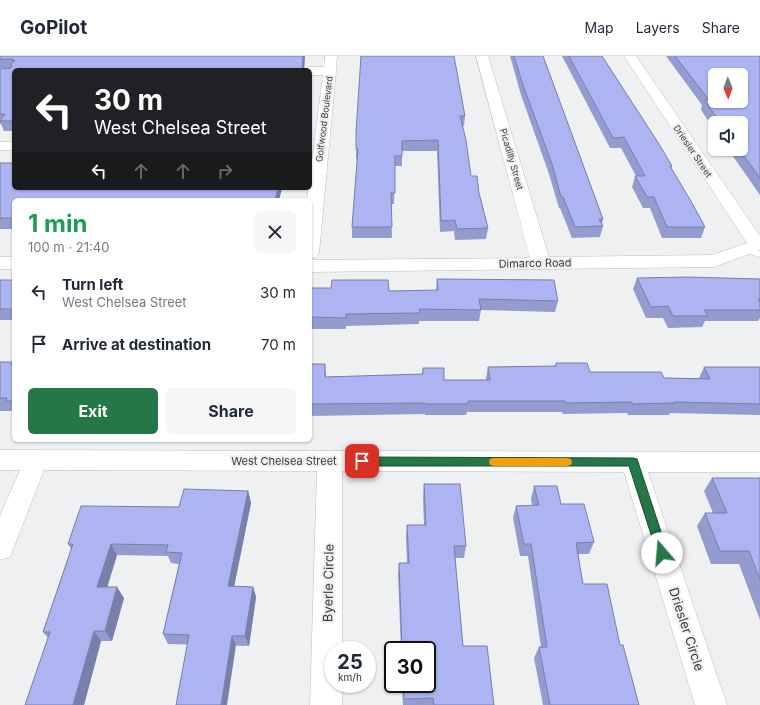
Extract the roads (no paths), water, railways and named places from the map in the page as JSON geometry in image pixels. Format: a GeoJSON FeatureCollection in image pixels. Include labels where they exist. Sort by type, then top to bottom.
{"type":"FeatureCollection","features":[{"type":"Feature","properties":{"kind":"street","name":"Golfwood Boulevard"},"geometry":{"type":"LineString","coordinates":[[312,210],[315,146],[330,71],[331,56]]}},
{"type":"Feature","properties":{"kind":"street","name":"Picadilly Street"},"geometry":{"type":"LineString","coordinates":[[482,56],[541,263]]}},
{"type":"Feature","properties":{"kind":"street","name":"Driesler Street"},"geometry":{"type":"LineString","coordinates":[[630,56],[754,250]]}},
{"type":"Feature","properties":{"kind":"street"},"geometry":{"type":"LineString","coordinates":[[312,71],[330,71]]}},
{"type":"Feature","properties":{"kind":"street"},"geometry":{"type":"LineString","coordinates":[[0,146],[12,146]]}},
{"type":"Feature","properties":{"kind":"street","name":"Dimarco Road"},"geometry":{"type":"LineString","coordinates":[[312,266],[714,261],[754,250]]}},
{"type":"Feature","properties":{"kind":"street"},"geometry":{"type":"LineString","coordinates":[[0,263],[12,263]]}},
{"type":"Feature","properties":{"kind":"street","name":"West Chelsea Street"},"geometry":{"type":"LineString","coordinates":[[0,460],[760,462]]}},
{"type":"Feature","properties":{"kind":"street"},"geometry":{"type":"LineString","coordinates":[[0,548],[36,460]]}},
{"type":"Feature","properties":{"kind":"street","name":"Byerle Circle"},"geometry":{"type":"LineString","coordinates":[[326,705],[330,461]]}},
{"type":"Feature","properties":{"kind":"street","name":"Driesler Circle"},"geometry":{"type":"LineString","coordinates":[[633,462],[711,705]]}}]}
